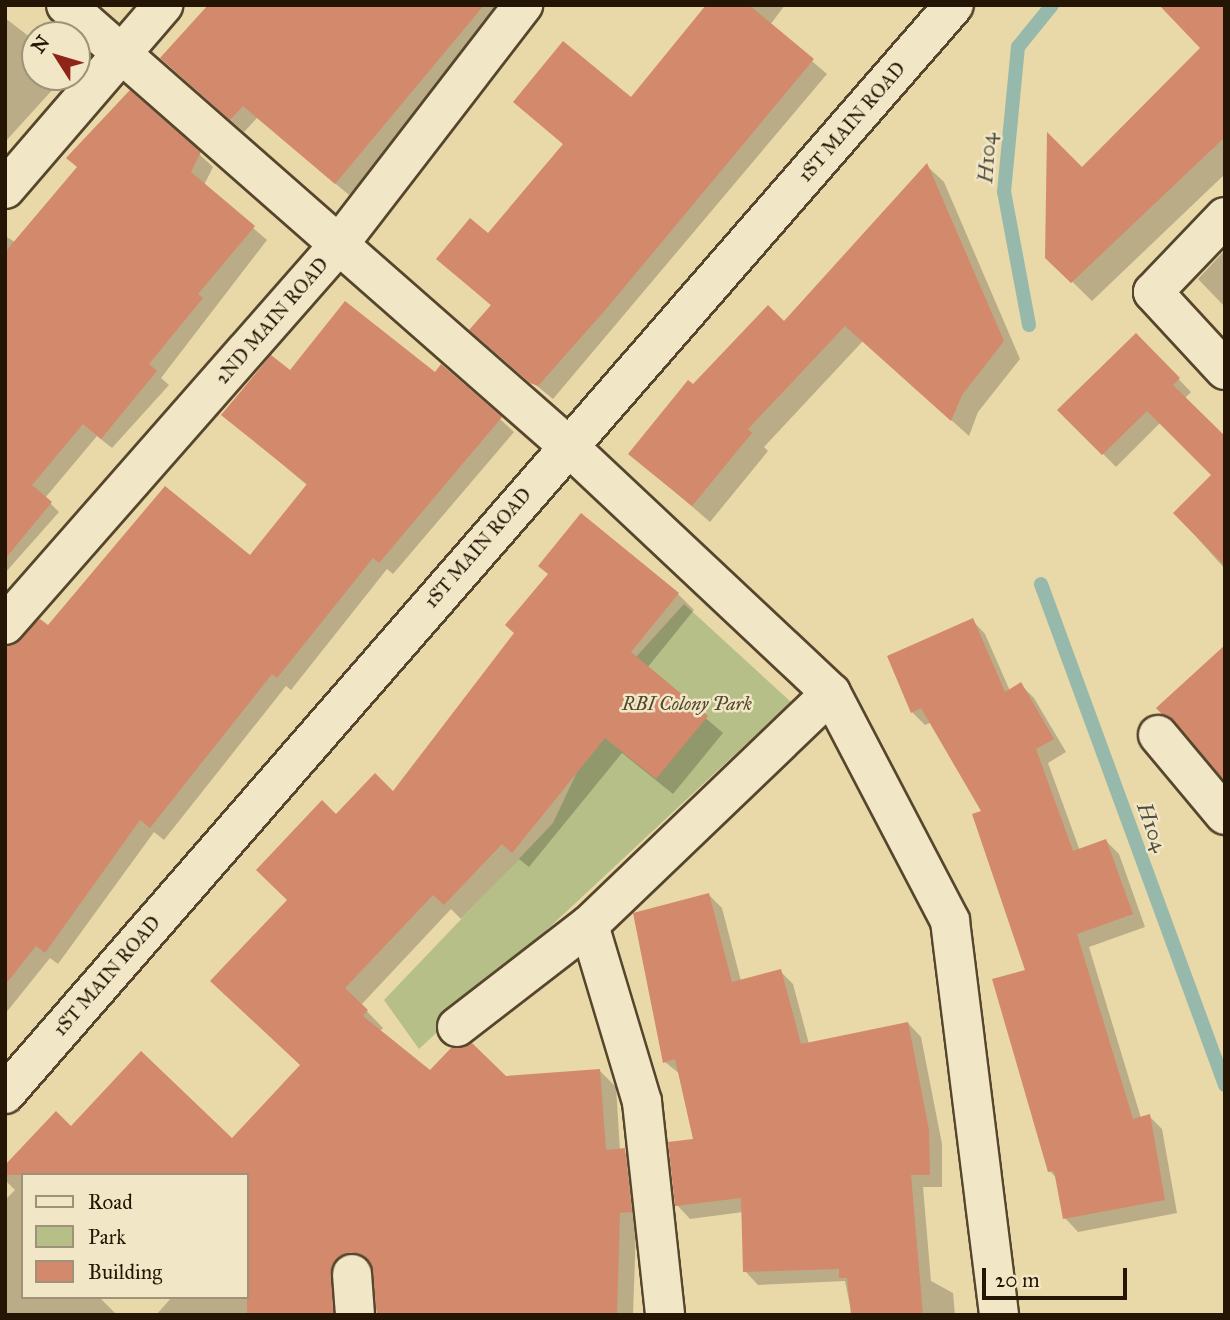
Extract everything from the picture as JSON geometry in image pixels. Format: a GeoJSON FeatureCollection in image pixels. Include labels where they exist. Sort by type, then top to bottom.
{"type":"FeatureCollection","features":[{"type":"Feature","properties":{"kind":"street"},"geometry":{"type":"LineString","coordinates":[[66,5],[126,53],[336,248],[567,445],[831,694],[950,921],[999,1315]]}},
{"type":"Feature","properties":{"kind":"street"},"geometry":{"type":"LineString","coordinates":[[5,189],[126,53],[163,5]]}},
{"type":"Feature","properties":{"kind":"street","name":"2ND MAIN ROAD"},"geometry":{"type":"LineString","coordinates":[[5,625],[336,248],[523,5]]}},
{"type":"Feature","properties":{"kind":"street","name":"1ST MAIN ROAD"},"geometry":{"type":"LineString","coordinates":[[5,1094],[567,445],[954,5]]}},
{"type":"Feature","properties":{"kind":"street"},"geometry":{"type":"LineString","coordinates":[[1225,217],[1153,292],[1225,370]]}},
{"type":"Feature","properties":{"kind":"street"},"geometry":{"type":"LineString","coordinates":[[457,1027],[589,925],[831,694]]}},
{"type":"Feature","properties":{"kind":"street"},"geometry":{"type":"LineString","coordinates":[[1158,735],[1225,814]]}},
{"type":"Feature","properties":{"kind":"street"},"geometry":{"type":"LineString","coordinates":[[589,925],[642,1102],[665,1315]]}},
{"type":"Feature","properties":{"kind":"street"},"geometry":{"type":"LineString","coordinates":[[352,1274],[355,1315]]}},
{"type":"Feature","properties":{"kind":"green space","name":"RBI Colony Park"},"geometry":{"type":"Polygon","coordinates":[[[684,604],[791,702],[419,1049],[384,1000],[553,823],[626,668],[684,604]]]}},
{"type":"Feature","properties":{"kind":"building"},"geometry":{"type":"Polygon","coordinates":[[[208,5],[484,5],[335,184],[243,106],[230,120],[160,58],[208,5]]]}},
{"type":"Feature","properties":{"kind":"building"},"geometry":{"type":"Polygon","coordinates":[[[706,5],[749,5],[814,59],[607,308],[538,386],[530,383],[469,330],[491,305],[436,259],[470,218],[488,233],[563,144],[513,102],[563,41],[631,97],[706,5]]]}},
{"type":"Feature","properties":{"kind":"building"},"geometry":{"type":"Polygon","coordinates":[[[1159,5],[1225,5],[1225,137],[1071,283],[1045,258],[1047,132],[1082,167],[1200,48],[1159,5]]]}},
{"type":"Feature","properties":{"kind":"building"},"geometry":{"type":"Polygon","coordinates":[[[130,90],[201,152],[191,172],[255,226],[198,294],[203,298],[149,364],[157,371],[101,439],[83,424],[32,485],[52,502],[5,559],[6,251],[77,167],[66,158],[130,90]]]}},
{"type":"Feature","properties":{"kind":"building"},"geometry":{"type":"Polygon","coordinates":[[[927,163],[1004,341],[962,395],[951,421],[845,326],[748,429],[752,433],[692,506],[628,454],[688,380],[693,384],[768,305],[784,321],[927,163]]]}},
{"type":"Feature","properties":{"kind":"building"},"geometry":{"type":"Polygon","coordinates":[[[345,301],[435,372],[441,364],[502,417],[379,563],[373,558],[277,678],[272,674],[150,828],[140,820],[45,953],[36,946],[5,985],[5,646],[40,619],[48,625],[165,486],[250,555],[307,484],[221,415],[271,355],[290,370],[345,301]]]}},
{"type":"Feature","properties":{"kind":"building"},"geometry":{"type":"Polygon","coordinates":[[[1136,333],[1180,378],[1173,385],[1225,436],[1225,566],[1173,513],[1211,475],[1147,411],[1102,455],[1057,410],[1136,333]]]}},
{"type":"Feature","properties":{"kind":"building"},"geometry":{"type":"Polygon","coordinates":[[[581,513],[679,593],[631,652],[708,716],[656,779],[605,738],[512,853],[502,844],[444,905],[433,895],[345,988],[368,1010],[363,1016],[430,1070],[451,1048],[472,1043],[506,1076],[600,1069],[606,1150],[625,1148],[632,1212],[620,1213],[617,1315],[377,1315],[370,1262],[351,1252],[332,1265],[333,1315],[247,1315],[248,1173],[5,1175],[5,1165],[56,1111],[71,1126],[141,1051],[232,1138],[300,1065],[210,981],[287,900],[256,870],[322,800],[336,814],[375,773],[393,791],[514,633],[505,625],[548,574],[538,566],[581,513]]]}},
{"type":"Feature","properties":{"kind":"building"},"geometry":{"type":"Polygon","coordinates":[[[973,618],[1005,692],[1021,682],[1054,739],[1036,749],[1073,851],[1106,839],[1133,914],[1077,934],[1133,1119],[1150,1114],[1165,1200],[1063,1219],[1054,1171],[1048,1172],[992,979],[1025,970],[972,814],[981,811],[921,708],[911,713],[887,656],[973,618]]]}},
{"type":"Feature","properties":{"kind":"building"},"geometry":{"type":"Polygon","coordinates":[[[1225,645],[1225,781],[1156,708],[1225,645]]]}},
{"type":"Feature","properties":{"kind":"building"},"geometry":{"type":"Polygon","coordinates":[[[709,893],[732,982],[781,969],[801,1044],[908,1022],[929,1130],[930,1175],[911,1175],[923,1315],[851,1315],[847,1278],[839,1278],[839,1269],[743,1272],[741,1198],[675,1206],[668,1142],[693,1139],[675,1059],[663,1063],[633,913],[709,893]]]}},
{"type":"Feature","properties":{"kind":"waterway","name":"H104"},"geometry":{"type":"LineString","coordinates":[[1029,325],[1004,192],[1018,47],[1052,5]]}},
{"type":"Feature","properties":{"kind":"waterway","name":"H104"},"geometry":{"type":"LineString","coordinates":[[1041,584],[1225,1085]]}}]}
